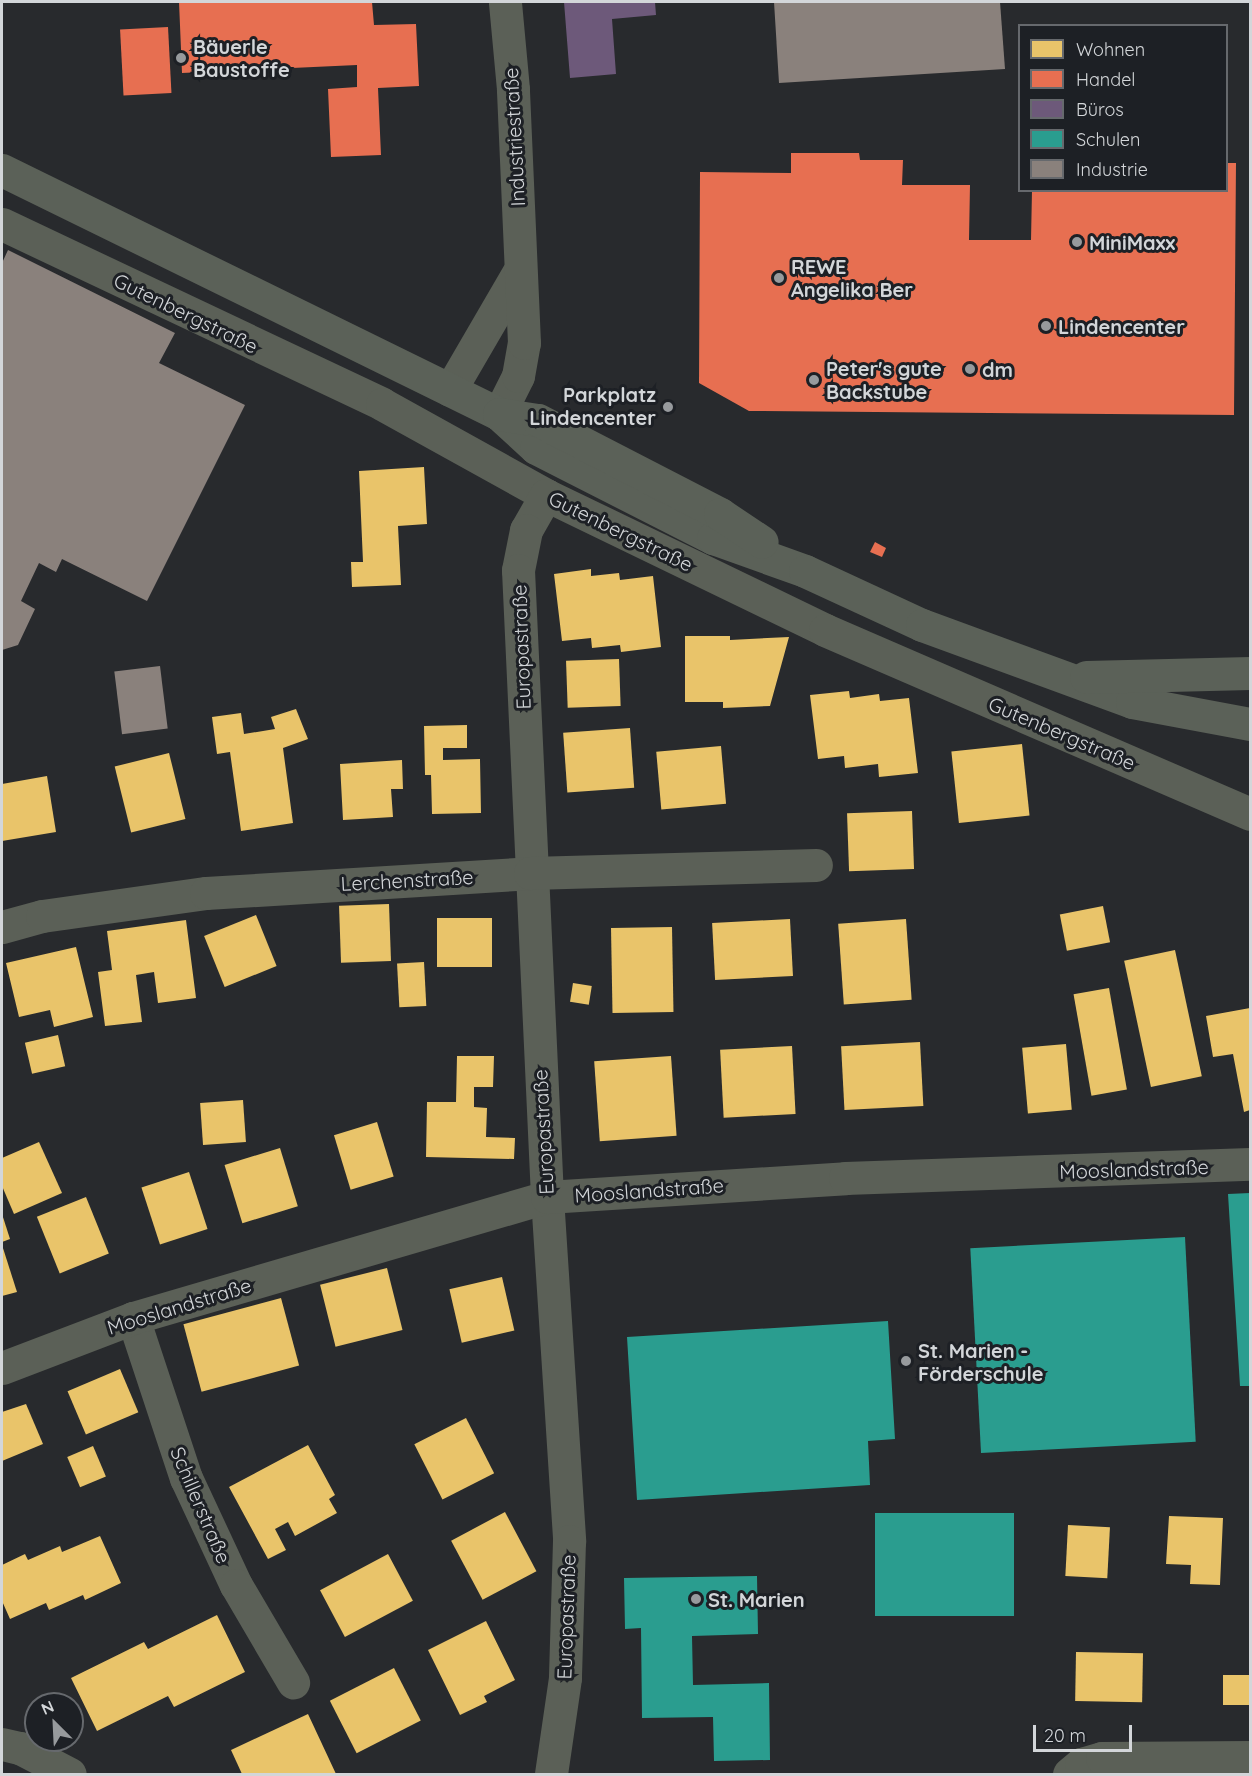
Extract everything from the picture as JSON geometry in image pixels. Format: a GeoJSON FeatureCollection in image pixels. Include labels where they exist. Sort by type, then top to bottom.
{"type":"FeatureCollection","features":[{"type":"Feature","properties":{"kind":"main road"},"geometry":{"type":"LineString","coordinates":[[2,171],[499,414],[538,420],[720,514],[805,571],[922,625],[1072,678],[1132,702],[1251,724]]}},
{"type":"Feature","properties":{"kind":"main road"},"geometry":{"type":"LineString","coordinates":[[1072,678],[1251,673]]}},
{"type":"Feature","properties":{"kind":"street","name":"Industriestraße"},"geometry":{"type":"LineString","coordinates":[[499,414],[518,376],[524,343],[518,273],[513,89],[505,2]]}},
{"type":"Feature","properties":{"kind":"street","name":"Gutenbergstraße"},"geometry":{"type":"LineString","coordinates":[[2,224],[382,404],[546,495],[825,630],[1251,814]]}},
{"type":"Feature","properties":{"kind":"street"},"geometry":{"type":"LineString","coordinates":[[450,390],[518,273]]}},
{"type":"Feature","properties":{"kind":"street","name":"Europastraße"},"geometry":{"type":"LineString","coordinates":[[546,495],[526,530],[518,570],[530,873],[547,1197],[569,1541],[566,1678],[551,1774]]}},
{"type":"Feature","properties":{"kind":"street","name":"Lerchenstraße"},"geometry":{"type":"LineString","coordinates":[[2,927],[42,916],[206,893],[530,873],[816,865]]}},
{"type":"Feature","properties":{"kind":"street","name":"Mooslandstraße"},"geometry":{"type":"LineString","coordinates":[[2,1368],[133,1318],[547,1197],[845,1178],[1251,1164]]}},
{"type":"Feature","properties":{"kind":"street","name":"Schillerstraße"},"geometry":{"type":"LineString","coordinates":[[133,1318],[186,1478],[236,1585],[292,1682]]}},
{"type":"Feature","properties":{"kind":"street"},"geometry":{"type":"LineString","coordinates":[[2,1744],[20,1748],[70,1774]]}},
{"type":"Feature","properties":{"kind":"street"},"geometry":{"type":"LineString","coordinates":[[1069,1774],[1081,1764],[1101,1758],[1251,1757]]}},
{"type":"Feature","properties":{"kind":"building: Wohnen"},"geometry":{"type":"Polygon","coordinates":[[[424,467],[427,524],[398,526],[401,585],[352,587],[351,562],[363,562],[359,471],[424,467]]]}},
{"type":"Feature","properties":{"kind":"building: Wohnen"},"geometry":{"type":"Polygon","coordinates":[[[591,569],[591,576],[619,573],[620,580],[653,576],[661,647],[621,652],[620,645],[592,648],[591,638],[562,641],[554,574],[591,569]]]}},
{"type":"Feature","properties":{"kind":"building: Wohnen"},"geometry":{"type":"Polygon","coordinates":[[[685,636],[730,636],[730,640],[789,637],[770,706],[723,708],[723,702],[685,702],[685,636]]]}},
{"type":"Feature","properties":{"kind":"building: Wohnen"},"geometry":{"type":"Polygon","coordinates":[[[619,659],[621,706],[568,708],[566,661],[619,659]]]}},
{"type":"Feature","properties":{"kind":"building: Wohnen"},"geometry":{"type":"Polygon","coordinates":[[[849,691],[850,698],[879,694],[880,701],[909,698],[918,773],[879,777],[878,764],[845,768],[844,756],[818,759],[810,695],[849,691]]]}},
{"type":"Feature","properties":{"kind":"building: Wohnen"},"geometry":{"type":"Polygon","coordinates":[[[296,709],[308,739],[283,748],[293,823],[241,831],[230,752],[217,754],[212,717],[241,713],[244,734],[275,729],[271,717],[296,709]]]}},
{"type":"Feature","properties":{"kind":"building: Wohnen"},"geometry":{"type":"Polygon","coordinates":[[[467,725],[467,748],[443,748],[443,760],[480,759],[481,813],[432,814],[431,775],[425,775],[424,726],[467,725]]]}},
{"type":"Feature","properties":{"kind":"building: Wohnen"},"geometry":{"type":"Polygon","coordinates":[[[630,728],[634,788],[567,793],[563,733],[630,728]]]}},
{"type":"Feature","properties":{"kind":"building: Wohnen"},"geometry":{"type":"Polygon","coordinates":[[[1022,744],[1030,816],[959,823],[951,751],[1022,744]]]}},
{"type":"Feature","properties":{"kind":"building: Wohnen"},"geometry":{"type":"Polygon","coordinates":[[[721,746],[726,804],[661,809],[656,752],[721,746]]]}},
{"type":"Feature","properties":{"kind":"building: Wohnen"},"geometry":{"type":"Polygon","coordinates":[[[169,753],[185,819],[131,833],[115,767],[169,753]]]}},
{"type":"Feature","properties":{"kind":"building: Wohnen"},"geometry":{"type":"Polygon","coordinates":[[[402,760],[403,789],[391,789],[393,817],[343,820],[340,764],[402,760]]]}},
{"type":"Feature","properties":{"kind":"building: Wohnen"},"geometry":{"type":"Polygon","coordinates":[[[47,776],[56,832],[2,841],[2,784],[47,776]]]}},
{"type":"Feature","properties":{"kind":"building: Wohnen"},"geometry":{"type":"Polygon","coordinates":[[[912,811],[914,869],[849,871],[847,813],[912,811]]]}},
{"type":"Feature","properties":{"kind":"building: Wohnen"},"geometry":{"type":"Polygon","coordinates":[[[389,904],[391,961],[341,963],[339,906],[389,904]]]}},
{"type":"Feature","properties":{"kind":"building: Wohnen"},"geometry":{"type":"Polygon","coordinates":[[[1103,906],[1110,942],[1067,951],[1060,914],[1103,906]]]}},
{"type":"Feature","properties":{"kind":"building: Wohnen"},"geometry":{"type":"Polygon","coordinates":[[[256,915],[277,966],[225,987],[204,936],[256,915]]]}},
{"type":"Feature","properties":{"kind":"building: Wohnen"},"geometry":{"type":"Polygon","coordinates":[[[437,918],[492,918],[492,967],[437,967],[437,918]]]}},
{"type":"Feature","properties":{"kind":"building: Wohnen"},"geometry":{"type":"Polygon","coordinates":[[[790,919],[793,976],[715,980],[712,923],[790,919]]]}},
{"type":"Feature","properties":{"kind":"building: Wohnen"},"geometry":{"type":"Polygon","coordinates":[[[906,919],[912,1000],[844,1005],[838,924],[906,919]]]}},
{"type":"Feature","properties":{"kind":"building: Wohnen"},"geometry":{"type":"Polygon","coordinates":[[[186,920],[196,998],[158,1003],[154,972],[136,975],[142,1022],[105,1026],[98,972],[112,970],[107,931],[186,920]]]}},
{"type":"Feature","properties":{"kind":"building: Wohnen"},"geometry":{"type":"Polygon","coordinates":[[[672,927],[673,1012],[612,1013],[611,928],[672,927]]]}},
{"type":"Feature","properties":{"kind":"building: Wohnen"},"geometry":{"type":"Polygon","coordinates":[[[76,947],[93,1017],[54,1027],[50,1010],[19,1017],[6,963],[76,947]]]}},
{"type":"Feature","properties":{"kind":"building: Wohnen"},"geometry":{"type":"Polygon","coordinates":[[[1175,950],[1202,1076],[1151,1087],[1124,961],[1175,950]]]}},
{"type":"Feature","properties":{"kind":"building: Wohnen"},"geometry":{"type":"Polygon","coordinates":[[[424,962],[426,1006],[399,1007],[397,963],[424,962]]]}},
{"type":"Feature","properties":{"kind":"building: Wohnen"},"geometry":{"type":"Polygon","coordinates":[[[573,983],[592,986],[589,1005],[570,1002],[573,983]]]}},
{"type":"Feature","properties":{"kind":"building: Wohnen"},"geometry":{"type":"Polygon","coordinates":[[[1109,988],[1127,1089],[1091,1096],[1074,994],[1109,988]]]}},
{"type":"Feature","properties":{"kind":"building: Wohnen"},"geometry":{"type":"Polygon","coordinates":[[[1250,1008],[1250,1110],[1244,1112],[1233,1054],[1213,1057],[1206,1016],[1250,1008]]]}},
{"type":"Feature","properties":{"kind":"building: Wohnen"},"geometry":{"type":"Polygon","coordinates":[[[58,1035],[65,1066],[32,1074],[25,1043],[58,1035]]]}},
{"type":"Feature","properties":{"kind":"building: Wohnen"},"geometry":{"type":"Polygon","coordinates":[[[920,1042],[923,1106],[844,1110],[841,1046],[920,1042]]]}},
{"type":"Feature","properties":{"kind":"building: Wohnen"},"geometry":{"type":"Polygon","coordinates":[[[1066,1044],[1072,1110],[1028,1114],[1022,1048],[1066,1044]]]}},
{"type":"Feature","properties":{"kind":"building: Wohnen"},"geometry":{"type":"Polygon","coordinates":[[[792,1046],[796,1114],[724,1118],[720,1050],[792,1046]]]}},
{"type":"Feature","properties":{"kind":"building: Wohnen"},"geometry":{"type":"Polygon","coordinates":[[[457,1056],[494,1056],[493,1087],[474,1087],[474,1107],[487,1108],[486,1137],[515,1138],[514,1159],[426,1157],[427,1102],[456,1102],[457,1056]]]}},
{"type":"Feature","properties":{"kind":"building: Wohnen"},"geometry":{"type":"Polygon","coordinates":[[[671,1056],[677,1136],[600,1141],[594,1061],[671,1056]]]}},
{"type":"Feature","properties":{"kind":"building: Wohnen"},"geometry":{"type":"Polygon","coordinates":[[[243,1100],[246,1142],[203,1145],[200,1103],[243,1100]]]}},
{"type":"Feature","properties":{"kind":"building: Wohnen"},"geometry":{"type":"Polygon","coordinates":[[[377,1122],[394,1177],[351,1190],[334,1135],[377,1122]]]}},
{"type":"Feature","properties":{"kind":"building: Wohnen"},"geometry":{"type":"Polygon","coordinates":[[[39,1142],[62,1193],[14,1214],[2,1186],[2,1158],[39,1142]]]}},
{"type":"Feature","properties":{"kind":"building: Wohnen"},"geometry":{"type":"Polygon","coordinates":[[[280,1148],[298,1206],[242,1223],[225,1165],[280,1148]]]}},
{"type":"Feature","properties":{"kind":"building: Wohnen"},"geometry":{"type":"Polygon","coordinates":[[[189,1172],[208,1229],[160,1245],[141,1187],[189,1172]]]}},
{"type":"Feature","properties":{"kind":"building: Wohnen"},"geometry":{"type":"Polygon","coordinates":[[[86,1197],[109,1254],[60,1273],[37,1217],[86,1197]]]}},
{"type":"Feature","properties":{"kind":"building: Wohnen"},"geometry":{"type":"Polygon","coordinates":[[[2,1214],[10,1239],[2,1242],[2,1214]]]}},
{"type":"Feature","properties":{"kind":"building: Wohnen"},"geometry":{"type":"Polygon","coordinates":[[[2,1245],[17,1292],[2,1296],[2,1245]]]}},
{"type":"Feature","properties":{"kind":"building: Wohnen"},"geometry":{"type":"Polygon","coordinates":[[[387,1268],[402,1330],[336,1347],[320,1285],[387,1268]]]}},
{"type":"Feature","properties":{"kind":"building: Wohnen"},"geometry":{"type":"Polygon","coordinates":[[[502,1277],[514,1331],[462,1343],[449,1289],[502,1277]]]}},
{"type":"Feature","properties":{"kind":"building: Wohnen"},"geometry":{"type":"Polygon","coordinates":[[[281,1298],[299,1366],[202,1392],[183,1324],[281,1298]]]}},
{"type":"Feature","properties":{"kind":"building: Wohnen"},"geometry":{"type":"Polygon","coordinates":[[[120,1369],[138,1412],[86,1435],[68,1391],[120,1369]]]}},
{"type":"Feature","properties":{"kind":"building: Wohnen"},"geometry":{"type":"Polygon","coordinates":[[[26,1404],[43,1444],[2,1461],[2,1412],[26,1404]]]}},
{"type":"Feature","properties":{"kind":"building: Wohnen"},"geometry":{"type":"Polygon","coordinates":[[[466,1418],[494,1473],[442,1500],[414,1444],[466,1418]]]}},
{"type":"Feature","properties":{"kind":"building: Wohnen"},"geometry":{"type":"Polygon","coordinates":[[[308,1445],[335,1495],[329,1499],[337,1513],[295,1536],[288,1522],[275,1529],[286,1550],[268,1559],[229,1487],[308,1445]]]}},
{"type":"Feature","properties":{"kind":"building: Wohnen"},"geometry":{"type":"Polygon","coordinates":[[[93,1446],[106,1476],[80,1487],[67,1457],[93,1446]]]}},
{"type":"Feature","properties":{"kind":"building: Wohnen"},"geometry":{"type":"Polygon","coordinates":[[[505,1512],[536,1571],[483,1600],[451,1541],[505,1512]]]}},
{"type":"Feature","properties":{"kind":"building: Wohnen"},"geometry":{"type":"Polygon","coordinates":[[[1169,1516],[1223,1518],[1220,1585],[1190,1584],[1191,1565],[1166,1564],[1169,1516]]]}},
{"type":"Feature","properties":{"kind":"building: Wohnen"},"geometry":{"type":"Polygon","coordinates":[[[1068,1525],[1110,1527],[1107,1578],[1065,1576],[1068,1525]]]}},
{"type":"Feature","properties":{"kind":"building: Wohnen"},"geometry":{"type":"Polygon","coordinates":[[[100,1536],[121,1583],[85,1600],[83,1595],[49,1610],[46,1603],[10,1619],[2,1601],[2,1565],[25,1554],[28,1560],[60,1546],[62,1552],[100,1536]]]}},
{"type":"Feature","properties":{"kind":"building: Wohnen"},"geometry":{"type":"Polygon","coordinates":[[[388,1554],[413,1601],[345,1637],[320,1590],[388,1554]]]}},
{"type":"Feature","properties":{"kind":"building: Wohnen"},"geometry":{"type":"Polygon","coordinates":[[[217,1615],[245,1672],[174,1707],[168,1696],[97,1731],[84,1704],[84,1692],[78,1692],[71,1678],[144,1642],[148,1649],[217,1615]]]}},
{"type":"Feature","properties":{"kind":"building: Wohnen"},"geometry":{"type":"Polygon","coordinates":[[[486,1621],[515,1680],[484,1696],[487,1702],[460,1715],[428,1650],[486,1621]]]}},
{"type":"Feature","properties":{"kind":"building: Wohnen"},"geometry":{"type":"Polygon","coordinates":[[[1076,1652],[1143,1653],[1142,1702],[1075,1701],[1076,1652]]]}},
{"type":"Feature","properties":{"kind":"building: Wohnen"},"geometry":{"type":"Polygon","coordinates":[[[394,1668],[421,1721],[357,1753],[330,1701],[394,1668]]]}},
{"type":"Feature","properties":{"kind":"building: Wohnen"},"geometry":{"type":"Polygon","coordinates":[[[1223,1675],[1250,1675],[1250,1705],[1223,1705],[1223,1675]]]}},
{"type":"Feature","properties":{"kind":"building: Wohnen"},"geometry":{"type":"Polygon","coordinates":[[[308,1714],[336,1774],[242,1774],[231,1750],[308,1714]]]}},
{"type":"Feature","properties":{"kind":"building: Handel"},"geometry":{"type":"Polygon","coordinates":[[[179,2],[372,2],[374,25],[416,24],[419,86],[378,88],[381,155],[331,157],[328,89],[357,87],[357,65],[182,73],[179,2]]]}},
{"type":"Feature","properties":{"kind":"building: Handel"},"geometry":{"type":"Polygon","coordinates":[[[168,27],[171,93],[124,95],[120,30],[168,27]]]}},
{"type":"Feature","properties":{"kind":"building: Handel","name":"Lindencenter"},"geometry":{"type":"Polygon","coordinates":[[[791,153],[859,153],[860,160],[903,160],[902,185],[970,185],[969,240],[1031,240],[1032,192],[1228,192],[1228,163],[1236,163],[1234,415],[749,411],[699,383],[700,172],[791,173],[791,153]]]}},
{"type":"Feature","properties":{"kind":"building: Handel"},"geometry":{"type":"Polygon","coordinates":[[[875,542],[886,548],[882,557],[870,552],[875,542]]]}},
{"type":"Feature","properties":{"kind":"building: Büros"},"geometry":{"type":"Polygon","coordinates":[[[564,2],[655,2],[656,15],[612,19],[616,74],[570,78],[564,2]]]}},
{"type":"Feature","properties":{"kind":"building: Schulen"},"geometry":{"type":"Polygon","coordinates":[[[1250,1193],[1250,1386],[1240,1386],[1228,1194],[1250,1193]]]}},
{"type":"Feature","properties":{"kind":"building: Schulen"},"geometry":{"type":"Polygon","coordinates":[[[1185,1237],[1196,1442],[981,1453],[970,1248],[1185,1237]]]}},
{"type":"Feature","properties":{"kind":"building: Schulen"},"geometry":{"type":"Polygon","coordinates":[[[888,1321],[895,1439],[868,1441],[870,1485],[637,1500],[627,1337],[888,1321]]]}},
{"type":"Feature","properties":{"kind":"building: Schulen"},"geometry":{"type":"Polygon","coordinates":[[[875,1513],[1014,1513],[1014,1616],[875,1616],[875,1513]]]}},
{"type":"Feature","properties":{"kind":"building: Schulen"},"geometry":{"type":"Polygon","coordinates":[[[757,1576],[758,1634],[692,1636],[693,1685],[769,1683],[770,1760],[714,1761],[713,1717],[642,1718],[641,1628],[625,1629],[624,1578],[757,1576]]]}},
{"type":"Feature","properties":{"kind":"building: Industrie"},"geometry":{"type":"Polygon","coordinates":[[[774,2],[1000,2],[1005,69],[779,83],[774,2]]]}},
{"type":"Feature","properties":{"kind":"building: Industrie"},"geometry":{"type":"Polygon","coordinates":[[[8,250],[175,333],[159,363],[245,405],[147,601],[62,559],[56,572],[39,563],[21,601],[35,609],[18,645],[2,650],[2,263],[8,250]]]}},
{"type":"Feature","properties":{"kind":"building: Industrie"},"geometry":{"type":"Polygon","coordinates":[[[160,666],[168,729],[122,734],[114,672],[160,666]]]}},
{"type":"Feature","properties":{"kind":"place","name":"Bäuerle Baustoffe"},"geometry":{"type":"Point","coordinates":[181,58]}},
{"type":"Feature","properties":{"kind":"place","name":"MiniMaxx"},"geometry":{"type":"Point","coordinates":[1077,242]}},
{"type":"Feature","properties":{"kind":"place","name":"REWE Angelika Ber"},"geometry":{"type":"Point","coordinates":[779,278]}},
{"type":"Feature","properties":{"kind":"place","name":"Lindencenter"},"geometry":{"type":"Point","coordinates":[1046,326]}},
{"type":"Feature","properties":{"kind":"place","name":"dm"},"geometry":{"type":"Point","coordinates":[970,369]}},
{"type":"Feature","properties":{"kind":"place","name":"Peter's gute Backstube"},"geometry":{"type":"Point","coordinates":[814,380]}},
{"type":"Feature","properties":{"kind":"place","name":"Parkplatz Lindencenter"},"geometry":{"type":"Point","coordinates":[668,407]}},
{"type":"Feature","properties":{"kind":"place","name":"St. Marien - Förderschule"},"geometry":{"type":"Point","coordinates":[906,1361]}},
{"type":"Feature","properties":{"kind":"place","name":"St. Marien"},"geometry":{"type":"Point","coordinates":[696,1599]}}]}
